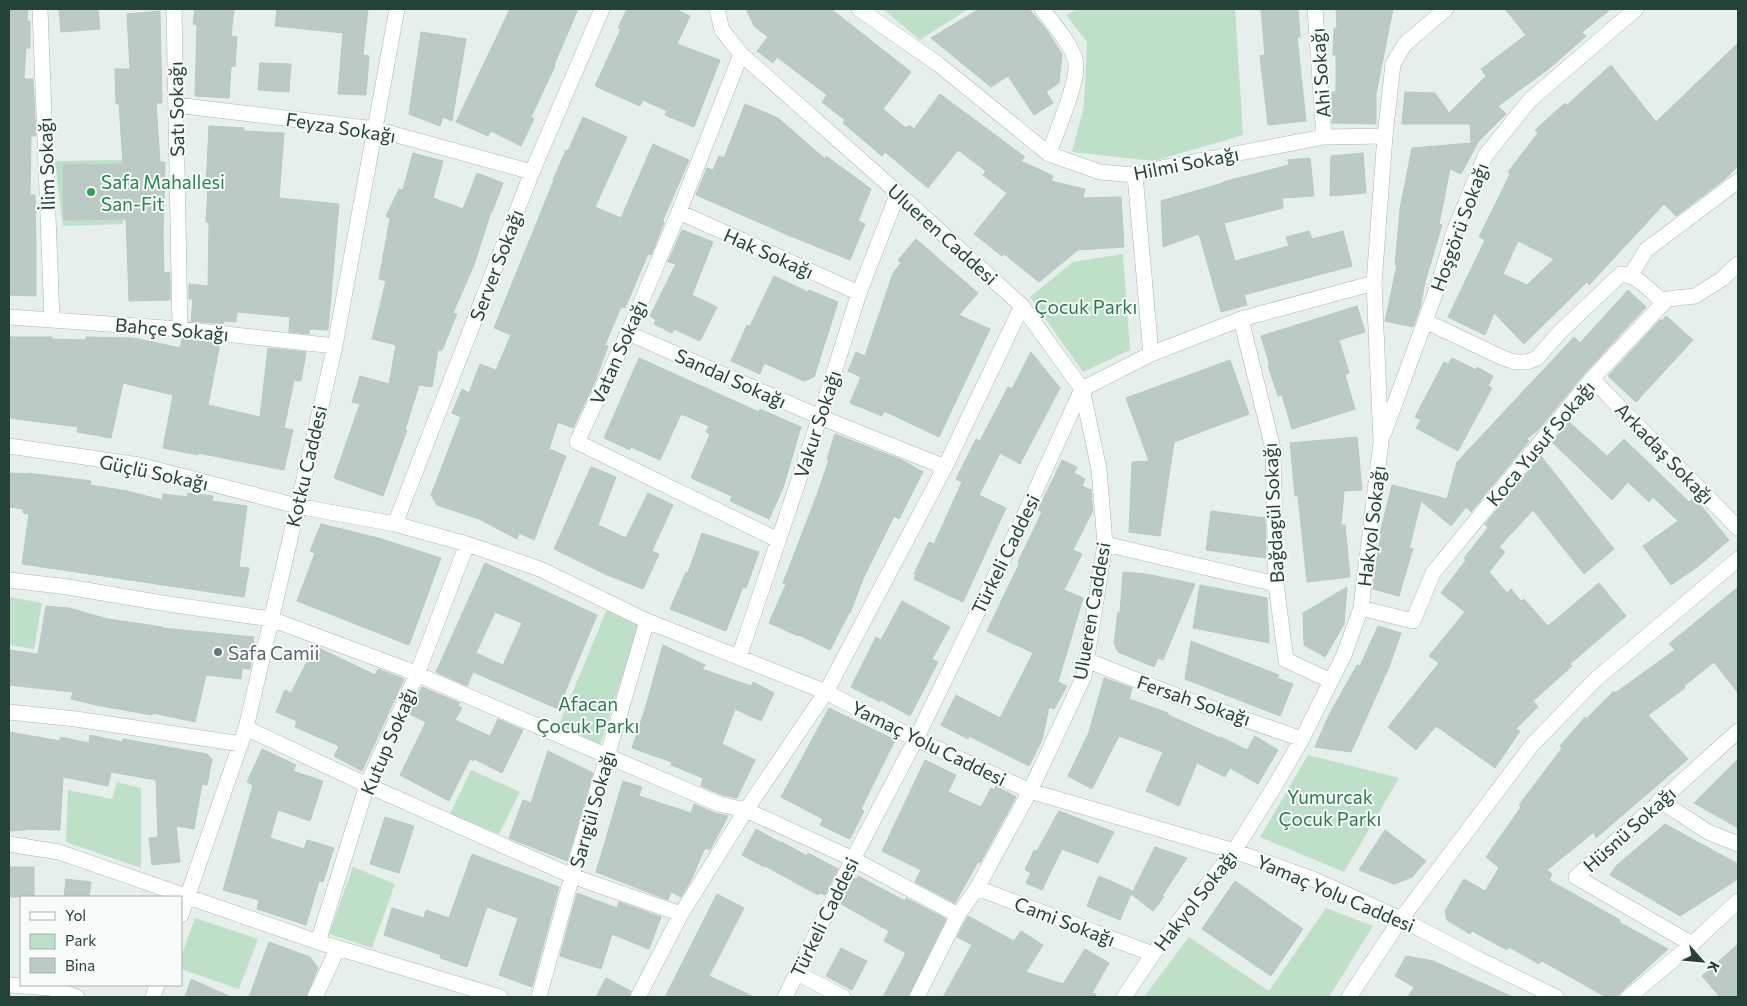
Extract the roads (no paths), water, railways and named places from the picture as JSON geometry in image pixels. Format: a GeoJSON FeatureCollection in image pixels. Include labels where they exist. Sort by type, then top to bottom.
{"type":"FeatureCollection","features":[{"type":"Feature","properties":{"kind":"street","name":"İlim Sokağı"},"geometry":{"type":"LineString","coordinates":[[40,9],[52,319]]}},
{"type":"Feature","properties":{"kind":"street","name":"Satı Sokağı"},"geometry":{"type":"LineString","coordinates":[[174,9],[180,329]]}},
{"type":"Feature","properties":{"kind":"street","name":"Kotku Caddesi"},"geometry":{"type":"LineString","coordinates":[[182,912],[246,728],[335,346],[397,9]]}},
{"type":"Feature","properties":{"kind":"street","name":"Server Sokağı"},"geometry":{"type":"LineString","coordinates":[[395,524],[532,172],[602,9]]}},
{"type":"Feature","properties":{"kind":"street","name":"Ulueren Caddesi"},"geometry":{"type":"LineString","coordinates":[[717,9],[722,30],[740,54],[898,193],[1022,306],[1082,389],[1100,469],[1105,544],[1084,676],[1030,791],[977,888],[958,915],[922,996]]}},
{"type":"Feature","properties":{"kind":"street","name":"Hilmi Sokağı"},"geometry":{"type":"LineString","coordinates":[[859,9],[938,64],[1048,154],[1100,172],[1135,175],[1166,167],[1324,137],[1385,136]]}},
{"type":"Feature","properties":{"kind":"street"},"geometry":{"type":"LineString","coordinates":[[1042,9],[1062,34],[1076,63],[1072,88],[1048,154]]}},
{"type":"Feature","properties":{"kind":"street","name":"Ahi Sokağı"},"geometry":{"type":"LineString","coordinates":[[1315,9],[1324,137]]}},
{"type":"Feature","properties":{"kind":"street","name":"Hakyol Sokağı"},"geometry":{"type":"LineString","coordinates":[[1124,997],[1153,954],[1234,851],[1273,789],[1302,739],[1344,656],[1361,608],[1381,442],[1374,283],[1385,136],[1394,64],[1405,44],[1446,9]]}},
{"type":"Feature","properties":{"kind":"street","name":"Hoşgörü Sokağı"},"geometry":{"type":"LineString","coordinates":[[1381,442],[1438,283],[1455,229],[1485,156],[1530,100],[1636,9]]}},
{"type":"Feature","properties":{"kind":"street","name":"Vatan Sokağı"},"geometry":{"type":"LineString","coordinates":[[740,54],[679,212],[628,333],[577,442],[778,540]]}},
{"type":"Feature","properties":{"kind":"street","name":"Feyza Sokağı"},"geometry":{"type":"LineString","coordinates":[[176,105],[375,129],[532,172]]}},
{"type":"Feature","properties":{"kind":"street"},"geometry":{"type":"LineString","coordinates":[[1135,175],[1152,354]]}},
{"type":"Feature","properties":{"kind":"street"},"geometry":{"type":"LineString","coordinates":[[1631,275],[1646,250],[1738,181]]}},
{"type":"Feature","properties":{"kind":"street","name":"Vakur Sokağı"},"geometry":{"type":"LineString","coordinates":[[739,657],[820,417],[859,294],[898,193]]}},
{"type":"Feature","properties":{"kind":"street","name":"Hak Sokağı"},"geometry":{"type":"LineString","coordinates":[[679,212],[859,294]]}},
{"type":"Feature","properties":{"kind":"street"},"geometry":{"type":"LineString","coordinates":[[1424,321],[1503,358],[1515,362],[1526,362],[1537,358],[1560,332],[1621,274],[1631,275],[1664,302],[1667,299],[1695,296],[1722,279],[1738,264]]}},
{"type":"Feature","properties":{"kind":"street"},"geometry":{"type":"LineString","coordinates":[[1082,389],[1152,354],[1241,319],[1374,283]]}},
{"type":"Feature","properties":{"kind":"street","name":"Koca Yusuf Sokağı"},"geometry":{"type":"LineString","coordinates":[[1361,608],[1413,621],[1433,573],[1592,379],[1664,302]]}},
{"type":"Feature","properties":{"kind":"street"},"geometry":{"type":"LineString","coordinates":[[638,997],[680,914],[746,810],[826,692],[945,467],[1022,306]]}},
{"type":"Feature","properties":{"kind":"street","name":"Bahçe Sokağı"},"geometry":{"type":"LineString","coordinates":[[9,317],[180,329],[335,346]]}},
{"type":"Feature","properties":{"kind":"street","name":"Bağdagül Sokağı"},"geometry":{"type":"LineString","coordinates":[[1241,319],[1272,449],[1276,584],[1286,660],[1331,681]]}},
{"type":"Feature","properties":{"kind":"street","name":"Sandal Sokağı"},"geometry":{"type":"LineString","coordinates":[[628,333],[820,417],[945,467]]}},
{"type":"Feature","properties":{"kind":"street","name":"Arkadaş Sokağı"},"geometry":{"type":"LineString","coordinates":[[1592,379],[1738,528]]}},
{"type":"Feature","properties":{"kind":"street","name":"Türkeli Caddesi"},"geometry":{"type":"LineString","coordinates":[[784,997],[852,859],[916,739],[1020,524],[1082,389]]}},
{"type":"Feature","properties":{"kind":"street","name":"Güçlü Sokağı"},"geometry":{"type":"LineString","coordinates":[[9,446],[139,465],[297,506]]}},
{"type":"Feature","properties":{"kind":"street","name":"Yamaç Yolu Caddesi"},"geometry":{"type":"LineString","coordinates":[[297,506],[395,524],[466,544],[540,570],[648,621],[826,692],[916,739],[1030,791],[1234,851],[1313,879],[1401,919],[1556,997]]}},
{"type":"Feature","properties":{"kind":"street","name":"Kutup Sokağı"},"geometry":{"type":"LineString","coordinates":[[318,942],[367,785],[418,674],[466,544]]}},
{"type":"Feature","properties":{"kind":"street"},"geometry":{"type":"LineString","coordinates":[[1105,544],[1276,584]]}},
{"type":"Feature","properties":{"kind":"street"},"geometry":{"type":"LineString","coordinates":[[1350,997],[1401,919],[1532,746],[1595,680],[1738,558]]}},
{"type":"Feature","properties":{"kind":"street"},"geometry":{"type":"LineString","coordinates":[[9,580],[68,587],[271,619],[418,674],[719,804],[746,810],[852,859],[958,915]]}},
{"type":"Feature","properties":{"kind":"street","name":"Sarıgül Sokağı"},"geometry":{"type":"LineString","coordinates":[[539,997],[572,876],[648,621]]}},
{"type":"Feature","properties":{"kind":"street","name":"Fersah Sokağı"},"geometry":{"type":"LineString","coordinates":[[1086,660],[1177,696],[1302,739]]}},
{"type":"Feature","properties":{"kind":"street"},"geometry":{"type":"LineString","coordinates":[[9,712],[76,719],[241,744]]}},
{"type":"Feature","properties":{"kind":"street"},"geometry":{"type":"LineString","coordinates":[[246,728],[367,785],[572,876],[680,914]]}},
{"type":"Feature","properties":{"kind":"street","name":"Hüsnü Sokağı"},"geometry":{"type":"LineString","coordinates":[[1692,944],[1576,877],[1659,800],[1738,731]]}},
{"type":"Feature","properties":{"kind":"street"},"geometry":{"type":"LineString","coordinates":[[1659,800],[1708,832],[1738,844]]}},
{"type":"Feature","properties":{"kind":"street"},"geometry":{"type":"LineString","coordinates":[[9,844],[59,852],[318,942],[500,997]]}},
{"type":"Feature","properties":{"kind":"street","name":"Cami Sokağı"},"geometry":{"type":"LineString","coordinates":[[977,888],[1153,954]]}},
{"type":"Feature","properties":{"kind":"street"},"geometry":{"type":"LineString","coordinates":[[1629,997],[1692,944],[1738,901]]}},
{"type":"Feature","properties":{"kind":"street"},"geometry":{"type":"LineString","coordinates":[[315,997],[338,948]]}},
{"type":"Feature","properties":{"kind":"street"},"geometry":{"type":"LineString","coordinates":[[797,973],[843,997]]}},
{"type":"Feature","properties":{"kind":"street"},"geometry":{"type":"LineString","coordinates":[[23,986],[50,988],[78,997]]}},
{"type":"Feature","properties":{"kind":"place","name":"Safa Mahallesi San-Fit"},"geometry":{"type":"Point","coordinates":[91,192]}},
{"type":"Feature","properties":{"kind":"place","name":"Safa Camii"},"geometry":{"type":"Point","coordinates":[218,652]}},
{"type":"Feature","properties":{"kind":"park label","name":"Çocuk Parkı"},"geometry":{"type":"Point","coordinates":[1086,306]}},
{"type":"Feature","properties":{"kind":"park label","name":"Afacan Çocuk Parkı"},"geometry":{"type":"Point","coordinates":[588,714]}},
{"type":"Feature","properties":{"kind":"park label","name":"Yumurcak Çocuk Parkı"},"geometry":{"type":"Point","coordinates":[1330,807]}}]}
